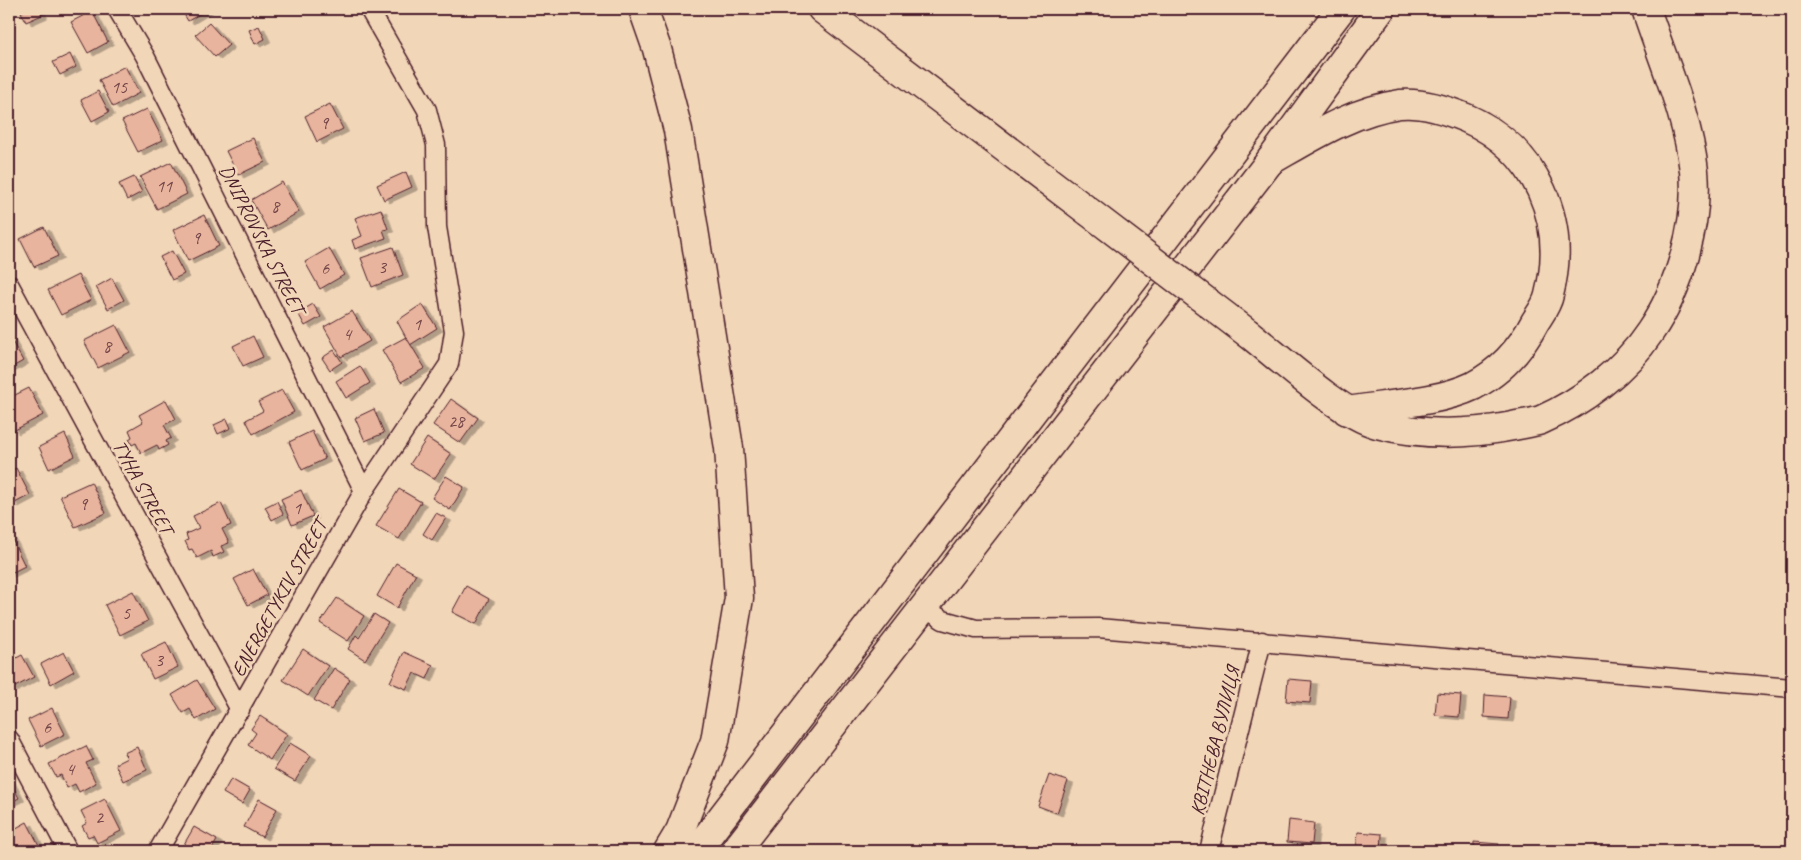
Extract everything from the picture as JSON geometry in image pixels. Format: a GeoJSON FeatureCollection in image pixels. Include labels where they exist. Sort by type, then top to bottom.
{"type":"FeatureCollection","features":[{"type":"Feature","properties":{"kind":"main road"},"geometry":{"type":"LineString","coordinates":[[642,9],[657,49],[678,130],[729,448],[738,598],[715,741],[680,831],[668,851]]}},
{"type":"Feature","properties":{"kind":"main road"},"geometry":{"type":"LineString","coordinates":[[822,9],[1249,334],[1347,411],[1376,424],[1436,434],[1483,432],[1539,420],[1587,394],[1629,358],[1650,332],[1679,275],[1693,211],[1694,172],[1682,118],[1646,9]]}},
{"type":"Feature","properties":{"kind":"main road"},"geometry":{"type":"LineString","coordinates":[[696,851],[1125,294],[1341,9]]}},
{"type":"Feature","properties":{"kind":"main road"},"geometry":{"type":"LineString","coordinates":[[735,851],[1270,161],[1381,9]]}},
{"type":"Feature","properties":{"kind":"main road"},"geometry":{"type":"LineString","coordinates":[[1270,161],[1347,118],[1402,104],[1446,109],[1488,128],[1519,155],[1536,178],[1550,208],[1556,260],[1549,298],[1526,338],[1501,368],[1472,386],[1431,398],[1347,411]]}},
{"type":"Feature","properties":{"kind":"street","name":"DNIPROVSKA STREET"},"geometry":{"type":"LineString","coordinates":[[117,9],[144,56],[364,491]]}},
{"type":"Feature","properties":{"kind":"street","name":"ENERGETYKIV STREET"},"geometry":{"type":"LineString","coordinates":[[158,851],[364,491],[448,368],[454,332],[437,227],[436,145],[427,110],[369,9]]}},
{"type":"Feature","properties":{"kind":"street","name":"TYHA STREET"},"geometry":{"type":"LineString","coordinates":[[9,284],[240,710]]}},
{"type":"Feature","properties":{"kind":"street"},"geometry":{"type":"LineString","coordinates":[[925,608],[943,620],[976,629],[1098,628],[1792,688]]}},
{"type":"Feature","properties":{"kind":"street","name":"КВІТНЕВА ВУЛИЦЯ"},"geometry":{"type":"LineString","coordinates":[[1209,851],[1262,641]]}},
{"type":"Feature","properties":{"kind":"street"},"geometry":{"type":"LineString","coordinates":[[9,739],[68,851]]}},
{"type":"Feature","properties":{"kind":"building"},"geometry":{"type":"Polygon","coordinates":[[[28,9],[39,9],[42,15],[26,22],[21,12],[28,9]]]}},
{"type":"Feature","properties":{"kind":"building"},"geometry":{"type":"Polygon","coordinates":[[[181,9],[208,9],[188,21],[181,9]]]}},
{"type":"Feature","properties":{"kind":"building"},"geometry":{"type":"Polygon","coordinates":[[[92,11],[108,42],[88,53],[71,22],[92,11]]]}},
{"type":"Feature","properties":{"kind":"building"},"geometry":{"type":"Polygon","coordinates":[[[209,23],[229,45],[215,57],[195,35],[209,23]]]}},
{"type":"Feature","properties":{"kind":"building"},"geometry":{"type":"Polygon","coordinates":[[[259,26],[265,39],[255,44],[249,30],[259,26]]]}},
{"type":"Feature","properties":{"kind":"building"},"geometry":{"type":"Polygon","coordinates":[[[70,54],[76,67],[60,75],[53,62],[70,54]]]}},
{"type":"Feature","properties":{"kind":"building"},"geometry":{"type":"Polygon","coordinates":[[[125,66],[139,93],[113,107],[99,80],[125,66]]]}},
{"type":"Feature","properties":{"kind":"building"},"geometry":{"type":"Polygon","coordinates":[[[98,91],[109,112],[92,121],[81,100],[98,91]]]}},
{"type":"Feature","properties":{"kind":"building"},"geometry":{"type":"Polygon","coordinates":[[[330,104],[343,129],[317,142],[305,116],[330,104]]]}},
{"type":"Feature","properties":{"kind":"building"},"geometry":{"type":"Polygon","coordinates":[[[147,109],[163,140],[138,152],[122,121],[147,109]]]}},
{"type":"Feature","properties":{"kind":"building"},"geometry":{"type":"Polygon","coordinates":[[[253,138],[265,162],[238,175],[226,151],[253,138]]]}},
{"type":"Feature","properties":{"kind":"building"},"geometry":{"type":"Polygon","coordinates":[[[171,162],[187,194],[157,209],[140,177],[171,162]]]}},
{"type":"Feature","properties":{"kind":"building"},"geometry":{"type":"Polygon","coordinates":[[[406,172],[412,187],[384,200],[377,185],[406,172]]]}},
{"type":"Feature","properties":{"kind":"building"},"geometry":{"type":"Polygon","coordinates":[[[134,177],[142,192],[127,200],[119,184],[134,177]]]}},
{"type":"Feature","properties":{"kind":"building"},"geometry":{"type":"Polygon","coordinates":[[[282,182],[299,212],[268,230],[251,200],[282,182]]]}},
{"type":"Feature","properties":{"kind":"building"},"geometry":{"type":"Polygon","coordinates":[[[381,209],[388,229],[383,230],[386,238],[355,249],[352,240],[362,236],[355,218],[381,209]]]}},
{"type":"Feature","properties":{"kind":"building"},"geometry":{"type":"Polygon","coordinates":[[[204,215],[219,246],[188,261],[173,230],[204,215]]]}},
{"type":"Feature","properties":{"kind":"building"},"geometry":{"type":"Polygon","coordinates":[[[44,227],[58,256],[34,267],[20,239],[44,227]]]}},
{"type":"Feature","properties":{"kind":"building"},"geometry":{"type":"Polygon","coordinates":[[[393,247],[403,275],[372,287],[361,258],[393,247]]]}},
{"type":"Feature","properties":{"kind":"building"},"geometry":{"type":"Polygon","coordinates":[[[329,248],[344,275],[320,289],[305,262],[329,248]]]}},
{"type":"Feature","properties":{"kind":"building"},"geometry":{"type":"Polygon","coordinates":[[[172,251],[184,274],[172,280],[160,257],[172,251]]]}},
{"type":"Feature","properties":{"kind":"building"},"geometry":{"type":"Polygon","coordinates":[[[78,275],[91,300],[61,315],[48,290],[78,275]]]}},
{"type":"Feature","properties":{"kind":"building"},"geometry":{"type":"Polygon","coordinates":[[[112,278],[124,300],[108,309],[96,287],[112,278]]]}},
{"type":"Feature","properties":{"kind":"building"},"geometry":{"type":"Polygon","coordinates":[[[313,304],[321,317],[305,326],[298,313],[313,304]]]}},
{"type":"Feature","properties":{"kind":"building"},"geometry":{"type":"Polygon","coordinates":[[[422,304],[437,328],[410,345],[397,321],[422,304]]]}},
{"type":"Feature","properties":{"kind":"building"},"geometry":{"type":"Polygon","coordinates":[[[352,311],[370,341],[341,357],[324,327],[352,311]]]}},
{"type":"Feature","properties":{"kind":"building"},"geometry":{"type":"Polygon","coordinates":[[[116,325],[130,352],[98,368],[84,341],[116,325]]]}},
{"type":"Feature","properties":{"kind":"building"},"geometry":{"type":"Polygon","coordinates":[[[9,336],[23,361],[9,369],[9,336]]]}},
{"type":"Feature","properties":{"kind":"building"},"geometry":{"type":"Polygon","coordinates":[[[253,336],[263,357],[243,366],[233,346],[253,336]]]}},
{"type":"Feature","properties":{"kind":"building"},"geometry":{"type":"Polygon","coordinates":[[[406,337],[425,368],[401,382],[382,350],[406,337]]]}},
{"type":"Feature","properties":{"kind":"building"},"geometry":{"type":"Polygon","coordinates":[[[334,350],[342,362],[330,370],[322,358],[334,350]]]}},
{"type":"Feature","properties":{"kind":"building"},"geometry":{"type":"Polygon","coordinates":[[[360,366],[370,383],[346,398],[336,381],[360,366]]]}},
{"type":"Feature","properties":{"kind":"building"},"geometry":{"type":"Polygon","coordinates":[[[29,388],[43,415],[13,431],[9,423],[9,398],[29,388]]]}},
{"type":"Feature","properties":{"kind":"building"},"geometry":{"type":"Polygon","coordinates":[[[282,390],[294,412],[253,434],[246,420],[263,411],[258,402],[282,390]]]}},
{"type":"Feature","properties":{"kind":"building"},"geometry":{"type":"Polygon","coordinates":[[[451,399],[478,418],[460,443],[433,425],[451,399]]]}},
{"type":"Feature","properties":{"kind":"building"},"geometry":{"type":"Polygon","coordinates":[[[166,400],[176,419],[164,425],[171,438],[166,441],[168,445],[159,450],[157,445],[141,453],[136,443],[132,445],[129,439],[132,437],[129,430],[143,422],[139,415],[166,400]]]}},
{"type":"Feature","properties":{"kind":"building"},"geometry":{"type":"Polygon","coordinates":[[[374,409],[384,433],[365,441],[355,418],[374,409]]]}},
{"type":"Feature","properties":{"kind":"building"},"geometry":{"type":"Polygon","coordinates":[[[227,419],[231,428],[218,434],[214,425],[227,419]]]}},
{"type":"Feature","properties":{"kind":"building"},"geometry":{"type":"Polygon","coordinates":[[[312,431],[325,459],[302,470],[289,442],[312,431]]]}},
{"type":"Feature","properties":{"kind":"building"},"geometry":{"type":"Polygon","coordinates":[[[65,434],[75,456],[49,469],[39,447],[65,434]]]}},
{"type":"Feature","properties":{"kind":"building"},"geometry":{"type":"Polygon","coordinates":[[[427,438],[451,454],[434,479],[410,464],[427,438]]]}},
{"type":"Feature","properties":{"kind":"building"},"geometry":{"type":"Polygon","coordinates":[[[16,468],[30,495],[13,504],[9,496],[9,472],[16,468]]]}},
{"type":"Feature","properties":{"kind":"building"},"geometry":{"type":"Polygon","coordinates":[[[446,476],[464,487],[450,510],[432,498],[446,476]]]}},
{"type":"Feature","properties":{"kind":"building"},"geometry":{"type":"Polygon","coordinates":[[[91,482],[106,513],[75,527],[60,496],[91,482]]]}},
{"type":"Feature","properties":{"kind":"building"},"geometry":{"type":"Polygon","coordinates":[[[399,489],[421,502],[399,539],[376,526],[399,489]]]}},
{"type":"Feature","properties":{"kind":"building"},"geometry":{"type":"Polygon","coordinates":[[[301,490],[313,516],[292,525],[281,499],[301,490]]]}},
{"type":"Feature","properties":{"kind":"building"},"geometry":{"type":"Polygon","coordinates":[[[277,501],[283,514],[272,520],[265,507],[277,501]]]}},
{"type":"Feature","properties":{"kind":"building"},"geometry":{"type":"Polygon","coordinates":[[[221,503],[231,525],[222,529],[229,543],[221,546],[224,552],[213,557],[211,551],[197,558],[192,549],[189,550],[185,541],[188,540],[186,534],[199,528],[193,516],[221,503]]]}},
{"type":"Feature","properties":{"kind":"building"},"geometry":{"type":"Polygon","coordinates":[[[436,513],[446,518],[432,540],[423,534],[436,513]]]}},
{"type":"Feature","properties":{"kind":"building"},"geometry":{"type":"Polygon","coordinates":[[[9,536],[25,566],[9,574],[9,536]]]}},
{"type":"Feature","properties":{"kind":"building"},"geometry":{"type":"Polygon","coordinates":[[[396,563],[416,574],[397,608],[377,596],[396,563]]]}},
{"type":"Feature","properties":{"kind":"building"},"geometry":{"type":"Polygon","coordinates":[[[253,569],[267,595],[248,605],[234,579],[253,569]]]}},
{"type":"Feature","properties":{"kind":"building"},"geometry":{"type":"Polygon","coordinates":[[[466,586],[489,599],[476,624],[452,612],[466,586]]]}},
{"type":"Feature","properties":{"kind":"building"},"geometry":{"type":"Polygon","coordinates":[[[133,591],[148,621],[120,635],[105,605],[133,591]]]}},
{"type":"Feature","properties":{"kind":"building"},"geometry":{"type":"Polygon","coordinates":[[[337,598],[364,616],[348,641],[320,623],[337,598]]]}},
{"type":"Feature","properties":{"kind":"building"},"geometry":{"type":"Polygon","coordinates":[[[374,614],[388,623],[365,660],[348,649],[356,635],[359,638],[374,614]]]}},
{"type":"Feature","properties":{"kind":"building"},"geometry":{"type":"Polygon","coordinates":[[[166,642],[178,667],[153,679],[141,654],[166,642]]]}},
{"type":"Feature","properties":{"kind":"building"},"geometry":{"type":"Polygon","coordinates":[[[303,649],[328,666],[308,696],[283,680],[303,649]]]}},
{"type":"Feature","properties":{"kind":"building"},"geometry":{"type":"Polygon","coordinates":[[[64,652],[74,671],[51,684],[41,664],[64,652]]]}},
{"type":"Feature","properties":{"kind":"building"},"geometry":{"type":"Polygon","coordinates":[[[404,652],[433,665],[427,679],[414,673],[406,689],[390,682],[404,652]]]}},
{"type":"Feature","properties":{"kind":"building"},"geometry":{"type":"Polygon","coordinates":[[[22,655],[34,677],[11,689],[9,662],[22,655]]]}},
{"type":"Feature","properties":{"kind":"building"},"geometry":{"type":"Polygon","coordinates":[[[334,668],[350,679],[331,710],[314,700],[334,668]]]}},
{"type":"Feature","properties":{"kind":"building"},"geometry":{"type":"Polygon","coordinates":[[[1288,679],[1312,681],[1310,703],[1286,701],[1288,679]]]}},
{"type":"Feature","properties":{"kind":"building"},"geometry":{"type":"Polygon","coordinates":[[[197,680],[215,709],[196,720],[190,709],[183,713],[172,695],[197,680]]]}},
{"type":"Feature","properties":{"kind":"building"},"geometry":{"type":"Polygon","coordinates":[[[1437,693],[1461,695],[1459,717],[1435,715],[1437,693]]]}},
{"type":"Feature","properties":{"kind":"building"},"geometry":{"type":"Polygon","coordinates":[[[1485,695],[1510,697],[1508,719],[1484,717],[1485,695]]]}},
{"type":"Feature","properties":{"kind":"building"},"geometry":{"type":"Polygon","coordinates":[[[52,708],[65,734],[41,746],[28,720],[52,708]]]}},
{"type":"Feature","properties":{"kind":"building"},"geometry":{"type":"Polygon","coordinates":[[[260,716],[287,734],[270,760],[248,745],[256,733],[251,729],[260,716]]]}},
{"type":"Feature","properties":{"kind":"building"},"geometry":{"type":"Polygon","coordinates":[[[290,743],[311,756],[295,781],[274,769],[290,743]]]}},
{"type":"Feature","properties":{"kind":"building"},"geometry":{"type":"Polygon","coordinates":[[[86,746],[93,760],[86,763],[96,783],[79,792],[75,784],[67,788],[61,775],[56,777],[49,764],[86,746]]]}},
{"type":"Feature","properties":{"kind":"building"},"geometry":{"type":"Polygon","coordinates":[[[137,747],[147,770],[123,781],[115,764],[127,758],[124,753],[137,747]]]}},
{"type":"Feature","properties":{"kind":"building"},"geometry":{"type":"Polygon","coordinates":[[[1049,775],[1068,781],[1057,813],[1038,806],[1049,775]]]}},
{"type":"Feature","properties":{"kind":"building"},"geometry":{"type":"Polygon","coordinates":[[[9,779],[19,798],[9,803],[9,779]]]}},
{"type":"Feature","properties":{"kind":"building"},"geometry":{"type":"Polygon","coordinates":[[[231,779],[250,790],[242,804],[223,793],[231,779]]]}},
{"type":"Feature","properties":{"kind":"building"},"geometry":{"type":"Polygon","coordinates":[[[105,799],[121,831],[97,843],[93,835],[88,837],[82,826],[87,823],[81,811],[105,799]]]}},
{"type":"Feature","properties":{"kind":"building"},"geometry":{"type":"Polygon","coordinates":[[[259,799],[277,809],[262,837],[244,827],[259,799]]]}},
{"type":"Feature","properties":{"kind":"building"},"geometry":{"type":"Polygon","coordinates":[[[1289,820],[1314,823],[1312,844],[1287,842],[1289,820]]]}},
{"type":"Feature","properties":{"kind":"building"},"geometry":{"type":"Polygon","coordinates":[[[27,822],[42,851],[13,851],[9,843],[9,832],[27,822]]]}},
{"type":"Feature","properties":{"kind":"building"},"geometry":{"type":"Polygon","coordinates":[[[194,827],[217,840],[211,851],[180,851],[194,827]]]}},
{"type":"Feature","properties":{"kind":"building"},"geometry":{"type":"Polygon","coordinates":[[[1358,832],[1382,834],[1381,851],[1356,851],[1358,832]]]}},
{"type":"Feature","properties":{"kind":"building"},"geometry":{"type":"Polygon","coordinates":[[[1474,842],[1499,844],[1498,851],[1474,851],[1474,842]]]}}]}
